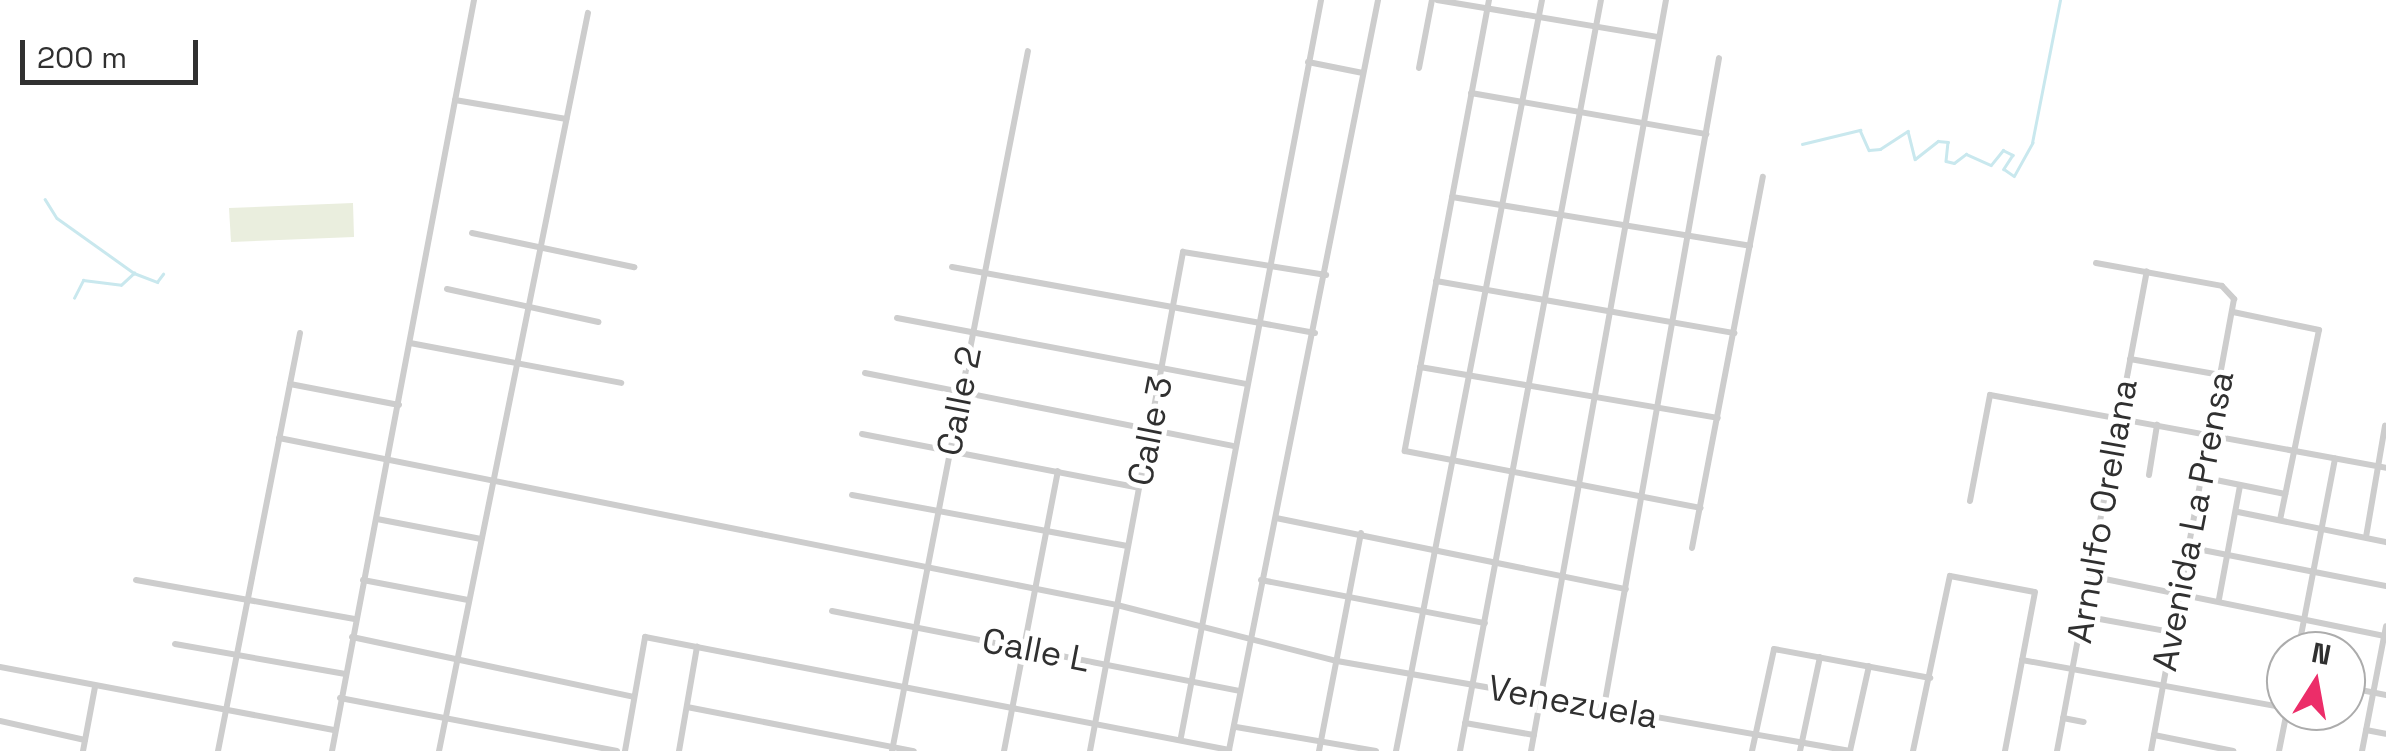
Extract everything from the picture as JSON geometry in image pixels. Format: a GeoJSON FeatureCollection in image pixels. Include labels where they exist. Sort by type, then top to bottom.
{"type":"FeatureCollection","features":[{"type":"Feature","properties":{"kind":"street"},"geometry":{"type":"LineString","coordinates":[[332,751],[355,619],[390,461],[474,0]]}},
{"type":"Feature","properties":{"kind":"street"},"geometry":{"type":"LineString","coordinates":[[1181,737],[1233,446],[1321,0]]}},
{"type":"Feature","properties":{"kind":"street"},"geometry":{"type":"LineString","coordinates":[[625,751],[645,637],[1181,737],[1229,750],[1261,580],[1316,333],[1378,0]]}},
{"type":"Feature","properties":{"kind":"street"},"geometry":{"type":"LineString","coordinates":[[1419,68],[1434,0],[1659,38]]}},
{"type":"Feature","properties":{"kind":"street"},"geometry":{"type":"LineString","coordinates":[[1489,0],[1405,451],[1701,508]]}},
{"type":"Feature","properties":{"kind":"street"},"geometry":{"type":"LineString","coordinates":[[1396,751],[1414,675],[1542,0]]}},
{"type":"Feature","properties":{"kind":"street"},"geometry":{"type":"LineString","coordinates":[[1460,751],[1566,216],[1601,0]]}},
{"type":"Feature","properties":{"kind":"street"},"geometry":{"type":"LineString","coordinates":[[1531,751],[1666,0]]}},
{"type":"Feature","properties":{"kind":"street"},"geometry":{"type":"LineString","coordinates":[[439,751],[524,306],[588,13]]}},
{"type":"Feature","properties":{"kind":"street","name":"Calle 2"},"geometry":{"type":"LineString","coordinates":[[893,749],[1028,51]]}},
{"type":"Feature","properties":{"kind":"street"},"geometry":{"type":"LineString","coordinates":[[1604,707],[1642,496],[1653,410],[1719,58]]}},
{"type":"Feature","properties":{"kind":"street"},"geometry":{"type":"LineString","coordinates":[[1308,62],[1363,74]]}},
{"type":"Feature","properties":{"kind":"street"},"geometry":{"type":"LineString","coordinates":[[1471,93],[1580,116],[1706,134]]}},
{"type":"Feature","properties":{"kind":"street"},"geometry":{"type":"LineString","coordinates":[[455,100],[566,118]]}},
{"type":"Feature","properties":{"kind":"street"},"geometry":{"type":"LineString","coordinates":[[1692,548],[1763,178]]}},
{"type":"Feature","properties":{"kind":"street"},"geometry":{"type":"LineString","coordinates":[[1452,197],[1750,246]]}},
{"type":"Feature","properties":{"kind":"street"},"geometry":{"type":"LineString","coordinates":[[472,233],[634,267]]}},
{"type":"Feature","properties":{"kind":"street","name":"Calle 3"},"geometry":{"type":"LineString","coordinates":[[1090,751],[1183,252],[1326,275]]}},
{"type":"Feature","properties":{"kind":"street"},"geometry":{"type":"LineString","coordinates":[[2096,263],[2147,271]]}},
{"type":"Feature","properties":{"kind":"street"},"geometry":{"type":"LineString","coordinates":[[952,266],[1316,333]]}},
{"type":"Feature","properties":{"kind":"street","name":"Avenida La Prensa"},"geometry":{"type":"LineString","coordinates":[[2147,271],[2232,292],[2221,375],[2151,751]]}},
{"type":"Feature","properties":{"kind":"street","name":"Arnulfo Orellana"},"geometry":{"type":"LineString","coordinates":[[2057,751],[2147,271]]}},
{"type":"Feature","properties":{"kind":"street"},"geometry":{"type":"LineString","coordinates":[[1436,281],[1734,333]]}},
{"type":"Feature","properties":{"kind":"street"},"geometry":{"type":"LineString","coordinates":[[446,289],[598,322]]}},
{"type":"Feature","properties":{"kind":"street"},"geometry":{"type":"LineString","coordinates":[[2232,312],[2319,330],[2280,520]]}},
{"type":"Feature","properties":{"kind":"street"},"geometry":{"type":"LineString","coordinates":[[897,318],[1246,384]]}},
{"type":"Feature","properties":{"kind":"street"},"geometry":{"type":"LineString","coordinates":[[218,751],[300,333]]}},
{"type":"Feature","properties":{"kind":"street"},"geometry":{"type":"LineString","coordinates":[[410,344],[621,383]]}},
{"type":"Feature","properties":{"kind":"street"},"geometry":{"type":"LineString","coordinates":[[2130,359],[2221,375]]}},
{"type":"Feature","properties":{"kind":"street"},"geometry":{"type":"LineString","coordinates":[[1420,367],[1653,410],[1718,418]]}},
{"type":"Feature","properties":{"kind":"street"},"geometry":{"type":"LineString","coordinates":[[866,373],[1233,446]]}},
{"type":"Feature","properties":{"kind":"street"},"geometry":{"type":"LineString","coordinates":[[290,384],[399,405]]}},
{"type":"Feature","properties":{"kind":"street"},"geometry":{"type":"LineString","coordinates":[[1970,501],[1990,395],[2383,467]]}},
{"type":"Feature","properties":{"kind":"street"},"geometry":{"type":"LineString","coordinates":[[2149,475],[2157,425]]}},
{"type":"Feature","properties":{"kind":"street"},"geometry":{"type":"LineString","coordinates":[[2366,538],[2383,467],[2385,426]]}},
{"type":"Feature","properties":{"kind":"street"},"geometry":{"type":"LineString","coordinates":[[862,434],[1139,488]]}},
{"type":"Feature","properties":{"kind":"street"},"geometry":{"type":"LineString","coordinates":[[280,438],[1118,605],[1201,625]]}},
{"type":"Feature","properties":{"kind":"street"},"geometry":{"type":"LineString","coordinates":[[2302,631],[2335,458]]}},
{"type":"Feature","properties":{"kind":"street"},"geometry":{"type":"LineString","coordinates":[[1004,751],[1058,472]]}},
{"type":"Feature","properties":{"kind":"street"},"geometry":{"type":"LineString","coordinates":[[2201,477],[2285,494]]}},
{"type":"Feature","properties":{"kind":"street"},"geometry":{"type":"LineString","coordinates":[[2219,600],[2240,486]]}},
{"type":"Feature","properties":{"kind":"street"},"geometry":{"type":"LineString","coordinates":[[852,495],[1127,546]]}},
{"type":"Feature","properties":{"kind":"street"},"geometry":{"type":"LineString","coordinates":[[2238,512],[2386,542]]}},
{"type":"Feature","properties":{"kind":"street"},"geometry":{"type":"LineString","coordinates":[[1276,518],[1438,547],[1626,589]]}},
{"type":"Feature","properties":{"kind":"street"},"geometry":{"type":"LineString","coordinates":[[377,519],[481,540]]}},
{"type":"Feature","properties":{"kind":"street"},"geometry":{"type":"LineString","coordinates":[[1319,751],[1361,533]]}},
{"type":"Feature","properties":{"kind":"street"},"geometry":{"type":"LineString","coordinates":[[2186,547],[2386,586]]}},
{"type":"Feature","properties":{"kind":"street"},"geometry":{"type":"LineString","coordinates":[[1913,751],[1950,576],[2035,592],[2005,751]]}},
{"type":"Feature","properties":{"kind":"street"},"geometry":{"type":"LineString","coordinates":[[2090,576],[2385,632],[2366,730],[2386,734]]}},
{"type":"Feature","properties":{"kind":"street"},"geometry":{"type":"LineString","coordinates":[[136,580],[355,619]]}},
{"type":"Feature","properties":{"kind":"street"},"geometry":{"type":"LineString","coordinates":[[363,580],[468,600]]}},
{"type":"Feature","properties":{"kind":"street"},"geometry":{"type":"LineString","coordinates":[[1261,580],[1486,623]]}},
{"type":"Feature","properties":{"kind":"street","name":"Calle L"},"geometry":{"type":"LineString","coordinates":[[832,611],[1240,692]]}},
{"type":"Feature","properties":{"kind":"street"},"geometry":{"type":"LineString","coordinates":[[2083,616],[2171,632]]}},
{"type":"Feature","properties":{"kind":"street","name":"Venezuela"},"geometry":{"type":"LineString","coordinates":[[1201,625],[1338,661],[1756,733],[1801,746],[1850,751]]}},
{"type":"Feature","properties":{"kind":"street"},"geometry":{"type":"LineString","coordinates":[[352,637],[634,697]]}},
{"type":"Feature","properties":{"kind":"street"},"geometry":{"type":"LineString","coordinates":[[175,644],[345,674]]}},
{"type":"Feature","properties":{"kind":"street"},"geometry":{"type":"LineString","coordinates":[[679,751],[698,648]]}},
{"type":"Feature","properties":{"kind":"street"},"geometry":{"type":"LineString","coordinates":[[1752,751],[1774,649],[1930,678]]}},
{"type":"Feature","properties":{"kind":"street"},"geometry":{"type":"LineString","coordinates":[[1801,746],[1820,657]]}},
{"type":"Feature","properties":{"kind":"street"},"geometry":{"type":"LineString","coordinates":[[2021,660],[2266,705]]}},
{"type":"Feature","properties":{"kind":"street"},"geometry":{"type":"LineString","coordinates":[[1850,751],[1868,666]]}},
{"type":"Feature","properties":{"kind":"street"},"geometry":{"type":"LineString","coordinates":[[0,669],[336,730]]}},
{"type":"Feature","properties":{"kind":"street"},"geometry":{"type":"LineString","coordinates":[[83,751],[95,687]]}},
{"type":"Feature","properties":{"kind":"street"},"geometry":{"type":"LineString","coordinates":[[2366,691],[2386,695]]}},
{"type":"Feature","properties":{"kind":"street"},"geometry":{"type":"LineString","coordinates":[[340,698],[617,751]]}},
{"type":"Feature","properties":{"kind":"street"},"geometry":{"type":"LineString","coordinates":[[686,708],[777,722],[914,751]]}},
{"type":"Feature","properties":{"kind":"street"},"geometry":{"type":"LineString","coordinates":[[2063,718],[2084,722]]}},
{"type":"Feature","properties":{"kind":"street"},"geometry":{"type":"LineString","coordinates":[[0,721],[85,740]]}},
{"type":"Feature","properties":{"kind":"street"},"geometry":{"type":"LineString","coordinates":[[1465,723],[1534,736]]}},
{"type":"Feature","properties":{"kind":"street"},"geometry":{"type":"LineString","coordinates":[[1236,727],[1376,751]]}},
{"type":"Feature","properties":{"kind":"street"},"geometry":{"type":"LineString","coordinates":[[2154,735],[2233,751]]}},
{"type":"Feature","properties":{"kind":"green space"},"geometry":{"type":"Polygon","coordinates":[[[353,203],[354,237],[231,242],[229,208],[353,203]]]}},
{"type":"Feature","properties":{"kind":"waterway"},"geometry":{"type":"LineString","coordinates":[[1802,144],[1860,130],[1869,150],[1880,149],[1908,131],[1915,159],[1938,141],[1948,142],[1946,161],[1954,163],[1966,154],[1991,165],[2003,150],[2013,155],[2004,169],[2014,176],[2032,143],[2060,0]]}},
{"type":"Feature","properties":{"kind":"waterway"},"geometry":{"type":"LineString","coordinates":[[45,199],[57,218],[134,273]]}},
{"type":"Feature","properties":{"kind":"waterway"},"geometry":{"type":"LineString","coordinates":[[74,298],[83,280],[121,285],[134,273],[157,282],[163,274]]}}]}
